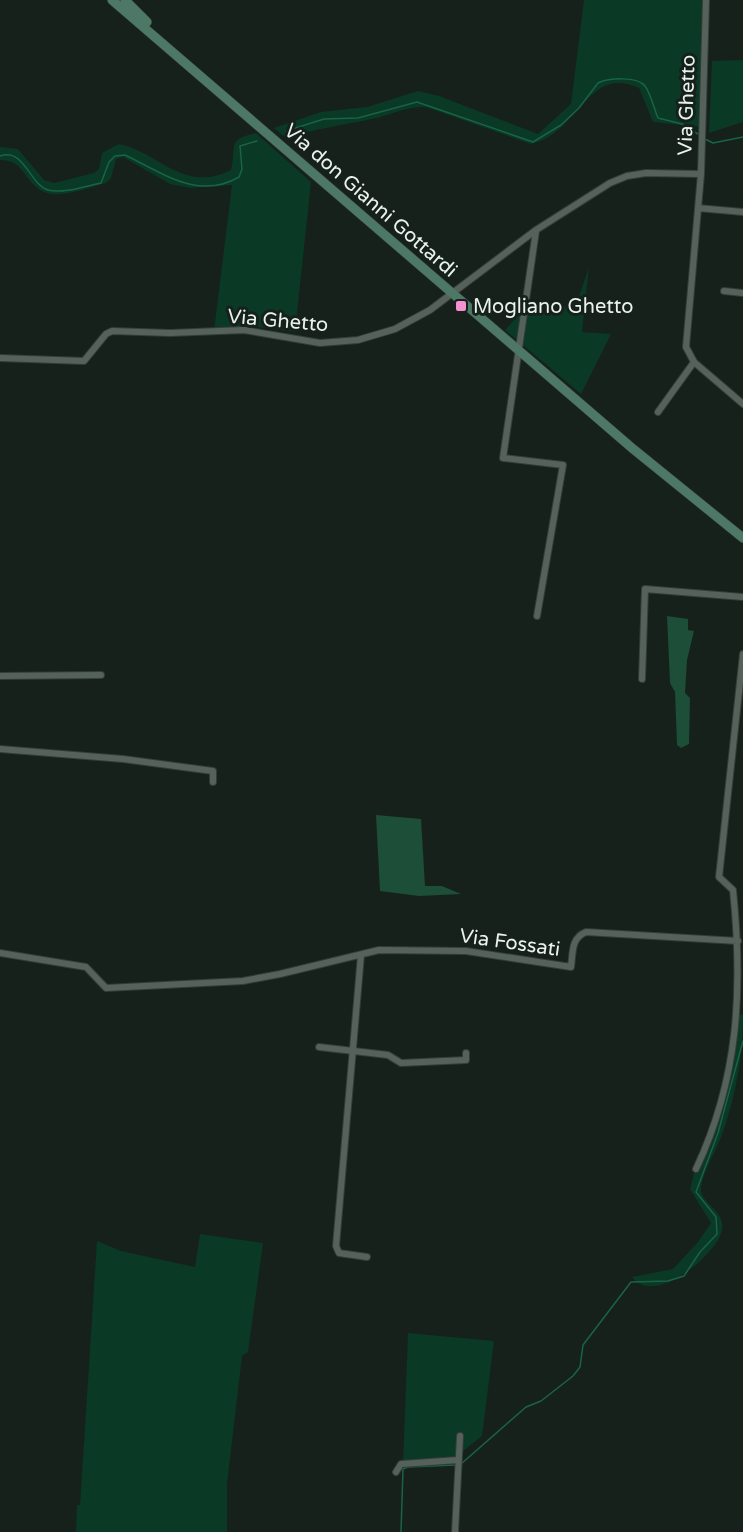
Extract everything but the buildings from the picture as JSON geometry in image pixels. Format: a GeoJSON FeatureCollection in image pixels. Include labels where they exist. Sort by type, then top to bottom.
{"type":"FeatureCollection","features":[{"type":"Feature","properties":{"kind":"main road","name":"Via don Gianni Gottardi"},"geometry":{"type":"LineString","coordinates":[[112,0],[518,351],[743,538]]}},
{"type":"Feature","properties":{"kind":"main road","name":"Via don Gianni Gottardi"},"geometry":{"type":"LineString","coordinates":[[125,0],[198,72]]}},
{"type":"Feature","properties":{"kind":"street","name":"Via Ghetto"},"geometry":{"type":"LineString","coordinates":[[0,358],[84,362],[106,334],[112,331],[170,333],[244,330],[320,343],[358,340],[394,329],[430,310],[536,230],[619,179],[646,173],[701,174],[706,0]]}},
{"type":"Feature","properties":{"kind":"street"},"geometry":{"type":"LineString","coordinates":[[701,174],[690,283],[687,348],[694,362],[743,404]]}},
{"type":"Feature","properties":{"kind":"street"},"geometry":{"type":"LineString","coordinates":[[698,208],[743,212]]}},
{"type":"Feature","properties":{"kind":"street"},"geometry":{"type":"LineString","coordinates":[[536,230],[503,458],[564,465],[537,616]]}},
{"type":"Feature","properties":{"kind":"street"},"geometry":{"type":"LineString","coordinates":[[724,291],[743,293]]}},
{"type":"Feature","properties":{"kind":"street"},"geometry":{"type":"LineString","coordinates":[[658,412],[694,362]]}},
{"type":"Feature","properties":{"kind":"street"},"geometry":{"type":"LineString","coordinates":[[642,679],[645,589],[743,597]]}},
{"type":"Feature","properties":{"kind":"street"},"geometry":{"type":"LineString","coordinates":[[696,1169],[709,1142],[724,1093],[739,1026],[738,940],[733,890],[719,877],[743,654]]}},
{"type":"Feature","properties":{"kind":"street"},"geometry":{"type":"LineString","coordinates":[[0,676],[101,675]]}},
{"type":"Feature","properties":{"kind":"street"},"geometry":{"type":"LineString","coordinates":[[0,749],[123,759],[213,771],[213,782]]}},
{"type":"Feature","properties":{"kind":"street","name":"Via Fossati"},"geometry":{"type":"LineString","coordinates":[[0,953],[86,968],[106,988],[243,981],[379,950],[466,951],[571,967],[575,940],[586,932],[738,940]]}},
{"type":"Feature","properties":{"kind":"street"},"geometry":{"type":"LineString","coordinates":[[361,955],[336,1246],[339,1253],[367,1257]]}},
{"type":"Feature","properties":{"kind":"street"},"geometry":{"type":"LineString","coordinates":[[319,1047],[353,1049],[388,1055],[401,1063],[466,1060],[466,1053]]}},
{"type":"Feature","properties":{"kind":"street"},"geometry":{"type":"LineString","coordinates":[[455,1532],[460,1436]]}},
{"type":"Feature","properties":{"kind":"street"},"geometry":{"type":"LineString","coordinates":[[396,1472],[401,1464],[458,1463]]}},
{"type":"Feature","properties":{"kind":"green space"},"geometry":{"type":"Polygon","coordinates":[[[584,0],[706,0],[701,127],[653,122],[639,88],[621,83],[607,85],[595,92],[561,127],[548,137],[531,144],[426,107],[406,109],[286,138],[274,128],[321,112],[367,107],[418,91],[439,96],[538,134],[571,104],[584,0]]]}},
{"type":"Feature","properties":{"kind":"green space"},"geometry":{"type":"Polygon","coordinates":[[[743,60],[743,122],[709,133],[712,61],[743,60]]]}},
{"type":"Feature","properties":{"kind":"green space"},"geometry":{"type":"Polygon","coordinates":[[[256,133],[311,182],[295,332],[257,327],[214,331],[232,185],[190,188],[170,184],[123,157],[116,159],[111,178],[106,183],[64,194],[55,194],[40,190],[14,163],[0,160],[0,147],[18,149],[44,180],[54,183],[94,173],[99,169],[102,153],[119,144],[133,148],[185,174],[199,177],[214,176],[231,170],[236,141],[256,133]]]}},
{"type":"Feature","properties":{"kind":"green space"},"geometry":{"type":"Polygon","coordinates":[[[589,267],[582,332],[611,334],[581,394],[505,330],[531,301],[575,308],[589,267]]]}},
{"type":"Feature","properties":{"kind":"green space"},"geometry":{"type":"Polygon","coordinates":[[[667,616],[688,619],[688,630],[694,631],[687,660],[685,693],[690,698],[689,744],[681,748],[677,745],[675,692],[670,683],[667,616]]]}},
{"type":"Feature","properties":{"kind":"green space"},"geometry":{"type":"Polygon","coordinates":[[[376,815],[421,819],[425,886],[442,886],[461,894],[419,896],[380,891],[376,815]]]}},
{"type":"Feature","properties":{"kind":"green space"},"geometry":{"type":"Polygon","coordinates":[[[736,1013],[743,1015],[742,1045],[735,1089],[723,1132],[704,1174],[701,1188],[705,1200],[722,1220],[720,1236],[714,1246],[694,1267],[680,1276],[667,1283],[654,1286],[642,1285],[632,1277],[673,1269],[698,1242],[711,1223],[690,1189],[697,1162],[722,1102],[736,1013]]]}},
{"type":"Feature","properties":{"kind":"green space"},"geometry":{"type":"Polygon","coordinates":[[[200,1234],[263,1243],[248,1352],[242,1356],[227,1484],[227,1532],[76,1532],[77,1505],[80,1505],[97,1241],[121,1251],[195,1267],[200,1234]]]}},
{"type":"Feature","properties":{"kind":"green space"},"geometry":{"type":"Polygon","coordinates":[[[408,1333],[494,1341],[482,1436],[458,1455],[458,1461],[403,1463],[408,1333]]]}},
{"type":"Feature","properties":{"kind":"waterway"},"geometry":{"type":"LineString","coordinates":[[286,131],[324,119],[358,118],[417,102],[533,142],[561,125],[579,108],[598,83],[623,79],[636,81],[645,86],[658,118],[682,124],[698,134]]}},
{"type":"Feature","properties":{"kind":"waterway"},"geometry":{"type":"LineString","coordinates":[[705,139],[713,143],[743,137]]}},
{"type":"Feature","properties":{"kind":"waterway"},"geometry":{"type":"LineString","coordinates":[[0,156],[15,157],[42,187],[54,191],[101,183],[109,162],[115,156],[125,155],[166,176],[194,185],[209,186],[224,184],[239,177],[242,169],[240,146],[257,141]]}},
{"type":"Feature","properties":{"kind":"waterway"},"geometry":{"type":"LineString","coordinates":[[461,1464],[526,1407],[541,1401],[573,1376],[580,1367],[583,1345],[631,1282],[668,1281],[684,1276],[700,1252],[717,1234],[716,1217],[696,1192],[718,1133],[743,1041]]}},
{"type":"Feature","properties":{"kind":"waterway"},"geometry":{"type":"LineString","coordinates":[[401,1532],[403,1469],[456,1465]]}},
{"type":"Feature","properties":{"kind":"place","name":"Mogliano Ghetto"},"geometry":{"type":"Point","coordinates":[461,306]}}]}
